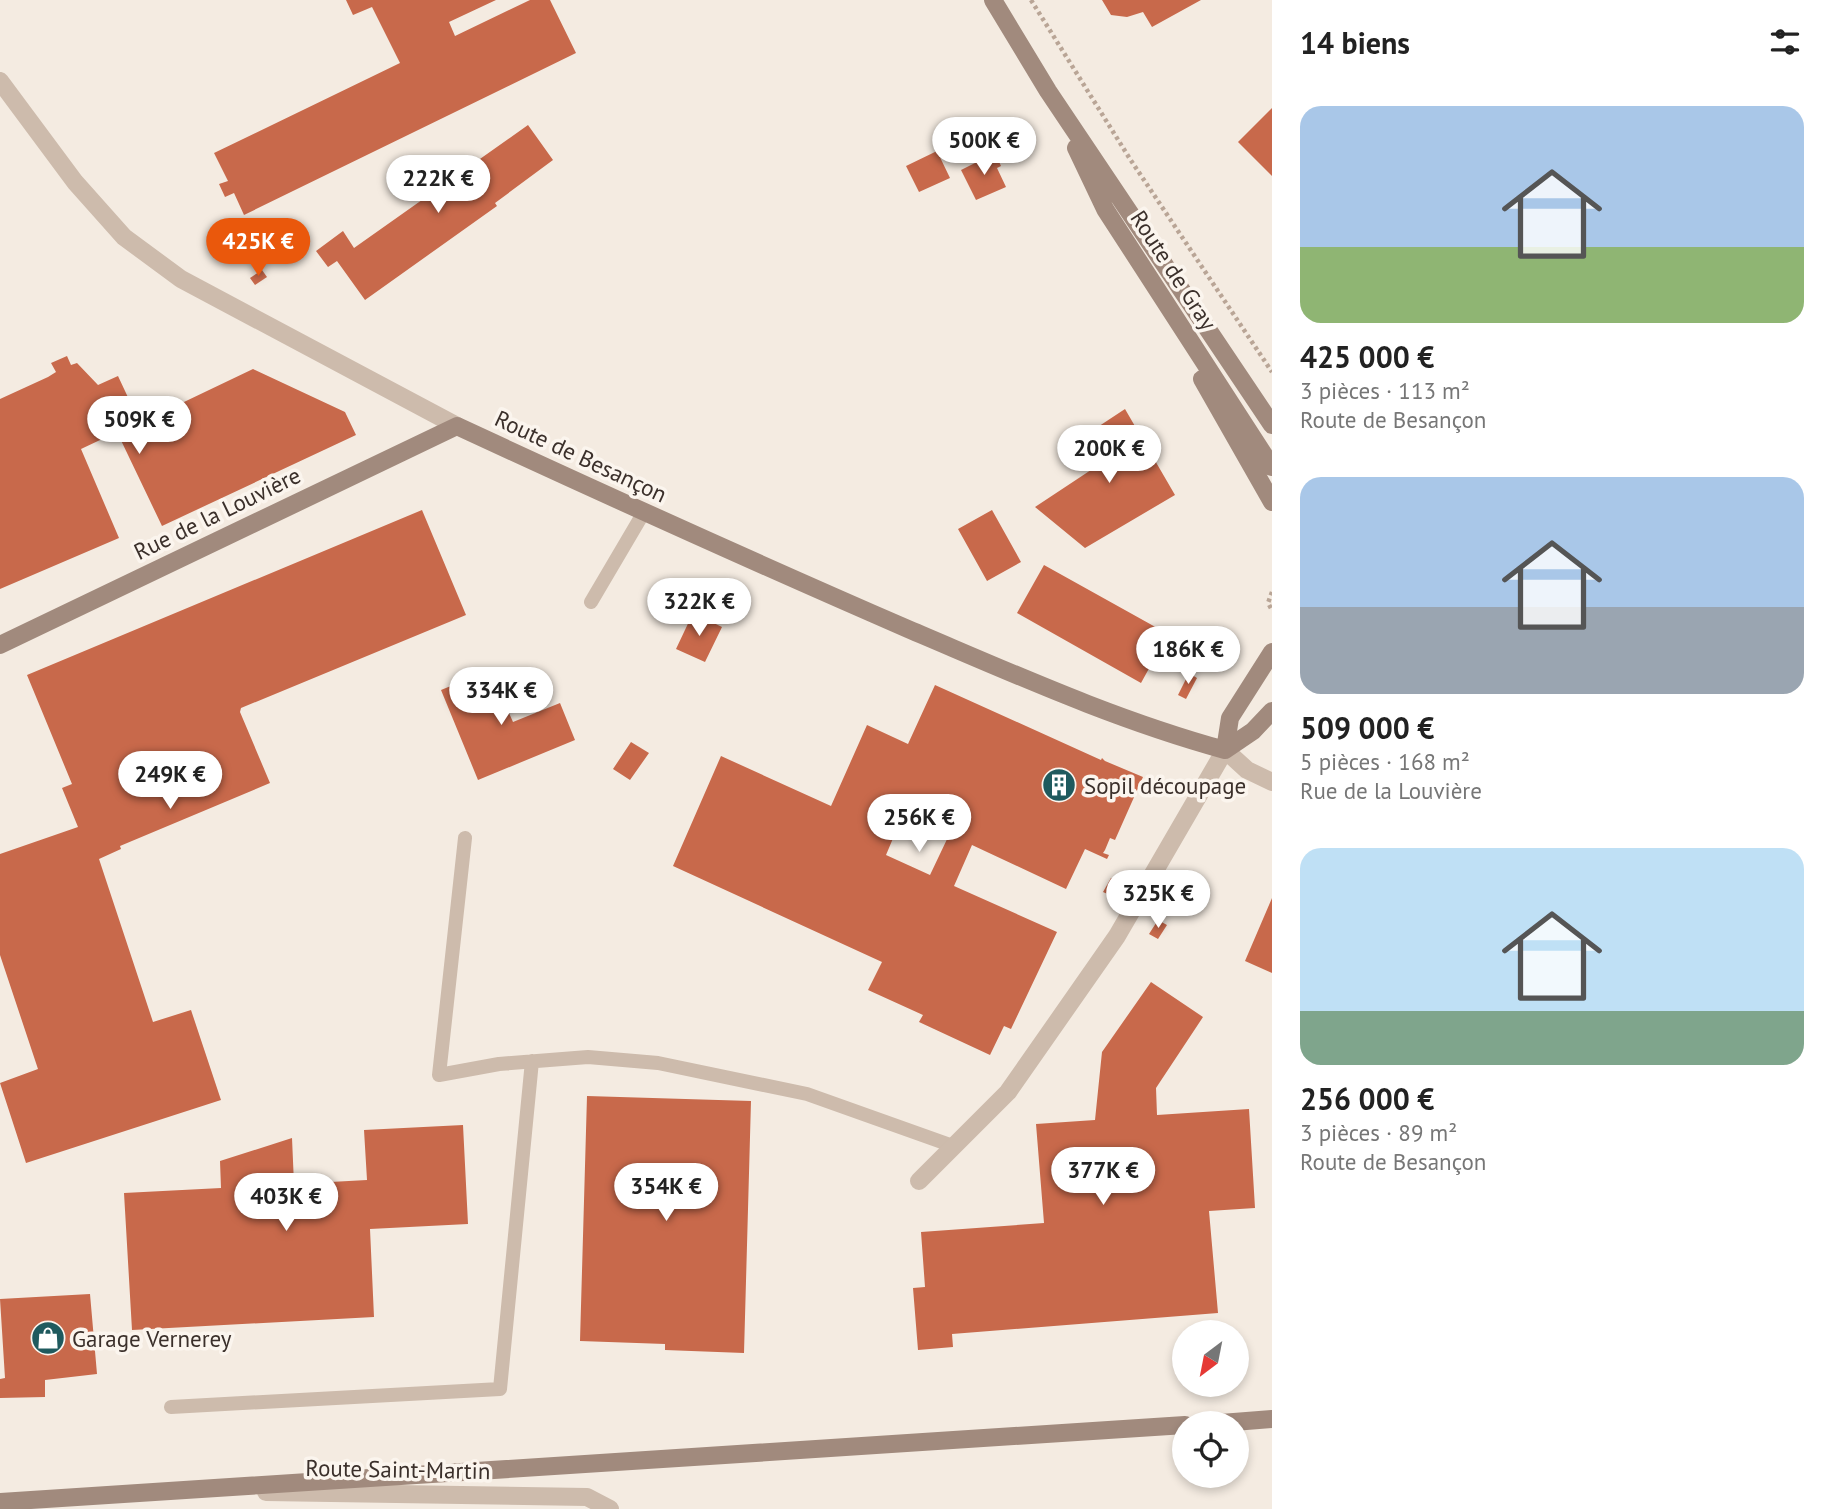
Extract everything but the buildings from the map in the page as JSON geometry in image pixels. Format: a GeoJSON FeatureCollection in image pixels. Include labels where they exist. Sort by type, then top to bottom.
{"type":"FeatureCollection","features":[{"type":"Feature","properties":{"kind":"main road","name":"Route de Gray"},"geometry":{"type":"LineString","coordinates":[[993,0],[1048,92],[1272,425]]}},
{"type":"Feature","properties":{"kind":"main road","name":"Route de Gray"},"geometry":{"type":"LineString","coordinates":[[1048,92],[1105,209],[1272,467]]}},
{"type":"Feature","properties":{"kind":"main road"},"geometry":{"type":"LineString","coordinates":[[1105,209],[1272,502]]}},
{"type":"Feature","properties":{"kind":"main road","name":"Route de Besançon"},"geometry":{"type":"LineString","coordinates":[[457,426],[736,555],[1021,677],[1135,723],[1225,750]]}},
{"type":"Feature","properties":{"kind":"main road","name":"Rue de la Louvière"},"geometry":{"type":"LineString","coordinates":[[0,645],[457,426]]}},
{"type":"Feature","properties":{"kind":"main road"},"geometry":{"type":"LineString","coordinates":[[1225,750],[1230,718],[1272,653]]}},
{"type":"Feature","properties":{"kind":"main road"},"geometry":{"type":"LineString","coordinates":[[1225,750],[1253,731],[1272,711]]}},
{"type":"Feature","properties":{"kind":"main road"},"geometry":{"type":"LineString","coordinates":[[1249,1421],[1272,1419]]}},
{"type":"Feature","properties":{"kind":"main road"},"geometry":{"type":"LineString","coordinates":[[0,1502],[1172,1426]]}},
{"type":"Feature","properties":{"kind":"street","name":"Route de Besançon"},"geometry":{"type":"LineString","coordinates":[[0,81],[75,182],[124,237],[181,279],[457,426]]}},
{"type":"Feature","properties":{"kind":"street","name":"Route de Besançon"},"geometry":{"type":"LineString","coordinates":[[1225,750],[1247,770],[1272,782]]}},
{"type":"Feature","properties":{"kind":"street"},"geometry":{"type":"LineString","coordinates":[[919,1181],[1008,1091],[1117,936],[1225,750]]}},
{"type":"Feature","properties":{"kind":"street","name":"Route Saint-Martin"},"geometry":{"type":"LineString","coordinates":[[182,1490],[587,1497],[610,1509]]}},
{"type":"Feature","properties":{"kind":"lane"},"geometry":{"type":"LineString","coordinates":[[591,602],[644,512]]}},
{"type":"Feature","properties":{"kind":"lane"},"geometry":{"type":"LineString","coordinates":[[465,838],[439,1075],[499,1064],[588,1057],[658,1063],[807,1094],[953,1146]]}},
{"type":"Feature","properties":{"kind":"lane"},"geometry":{"type":"LineString","coordinates":[[171,1407],[500,1389],[532,1061]]}},
{"type":"Feature","properties":{"kind":"path"},"geometry":{"type":"LineString","coordinates":[[1031,0],[1130,159],[1272,372]]}},
{"type":"Feature","properties":{"kind":"path"},"geometry":{"type":"LineString","coordinates":[[1272,592],[1268,603],[1272,610]]}},
{"type":"Feature","properties":{"kind":"place","name":"Sopil découpage"},"geometry":{"type":"Point","coordinates":[1059,785]}},
{"type":"Feature","properties":{"kind":"place","name":"Garage Vernerey"},"geometry":{"type":"Point","coordinates":[48,1338]}}]}
